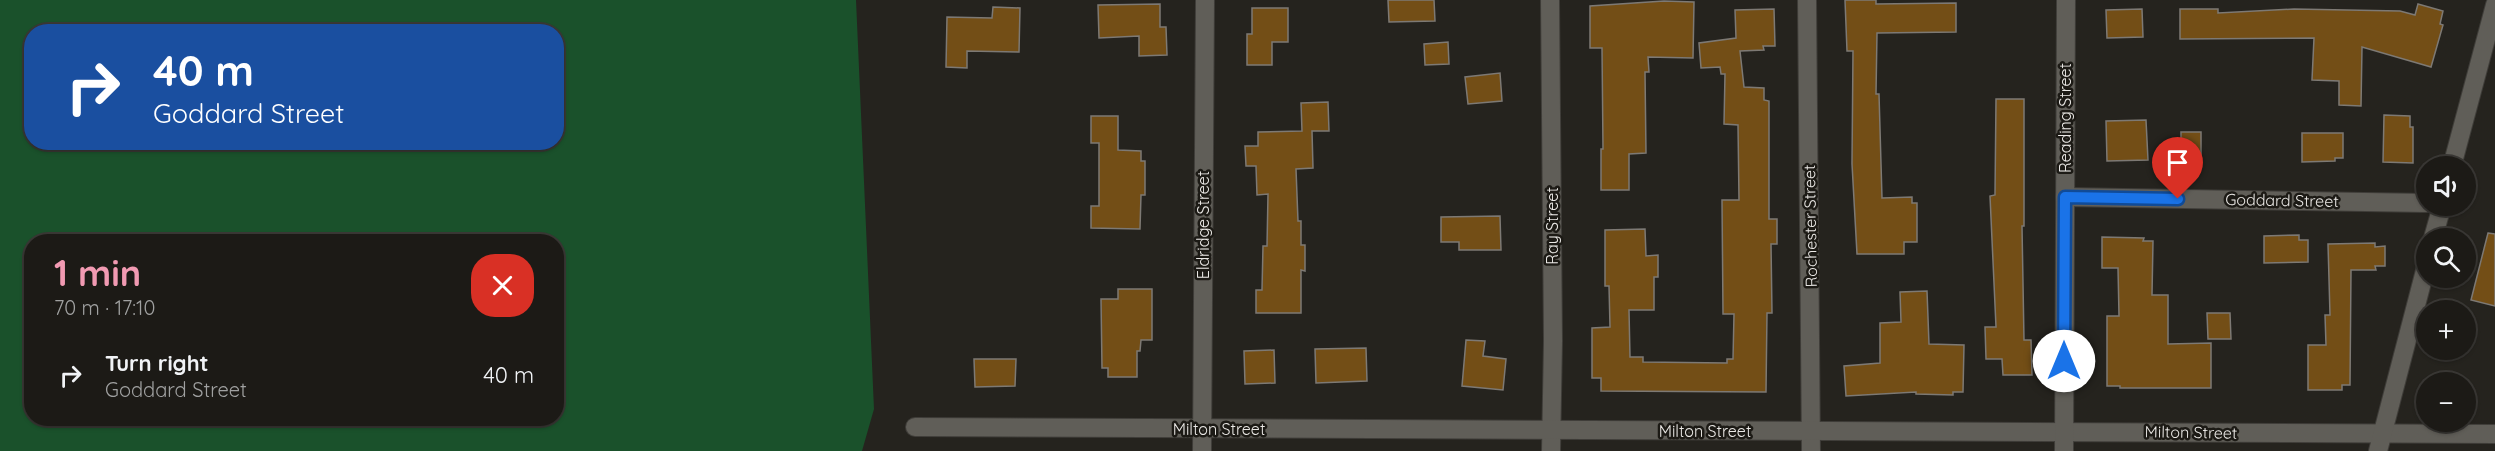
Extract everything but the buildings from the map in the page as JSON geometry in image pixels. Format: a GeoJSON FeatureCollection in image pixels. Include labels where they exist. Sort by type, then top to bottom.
{"type":"FeatureCollection","features":[{"type":"Feature","properties":{"kind":"street","name":"Eldridge Street"},"geometry":{"type":"LineString","coordinates":[[1202,451],[1205,0]]}},
{"type":"Feature","properties":{"kind":"street","name":"Ray Street"},"geometry":{"type":"LineString","coordinates":[[1550,0],[1553,341],[1551,451]]}},
{"type":"Feature","properties":{"kind":"street","name":"Rochester Street"},"geometry":{"type":"LineString","coordinates":[[1807,0],[1811,451]]}},
{"type":"Feature","properties":{"kind":"street","name":"Reading Street"},"geometry":{"type":"LineString","coordinates":[[2064,451],[2066,0]]}},
{"type":"Feature","properties":{"kind":"street"},"geometry":{"type":"LineString","coordinates":[[2455,156],[2495,5]]}},
{"type":"Feature","properties":{"kind":"street","name":"Goddard Street"},"geometry":{"type":"LineString","coordinates":[[2065,197],[2416,203]]}},
{"type":"Feature","properties":{"kind":"street"},"geometry":{"type":"LineString","coordinates":[[2380,443],[2420,288]]}},
{"type":"Feature","properties":{"kind":"street","name":"Milton Street"},"geometry":{"type":"LineString","coordinates":[[915,427],[2064,431],[2380,443],[2495,434]]}},
{"type":"Feature","properties":{"kind":"green space"},"geometry":{"type":"Polygon","coordinates":[[[0,0],[856,0],[874,409],[862,451],[0,451],[0,0]]]}},
{"type":"Feature","properties":{"kind":"route"},"geometry":{"type":"LineString","coordinates":[[2064,361],[2065,197],[2178,199]]}}]}
